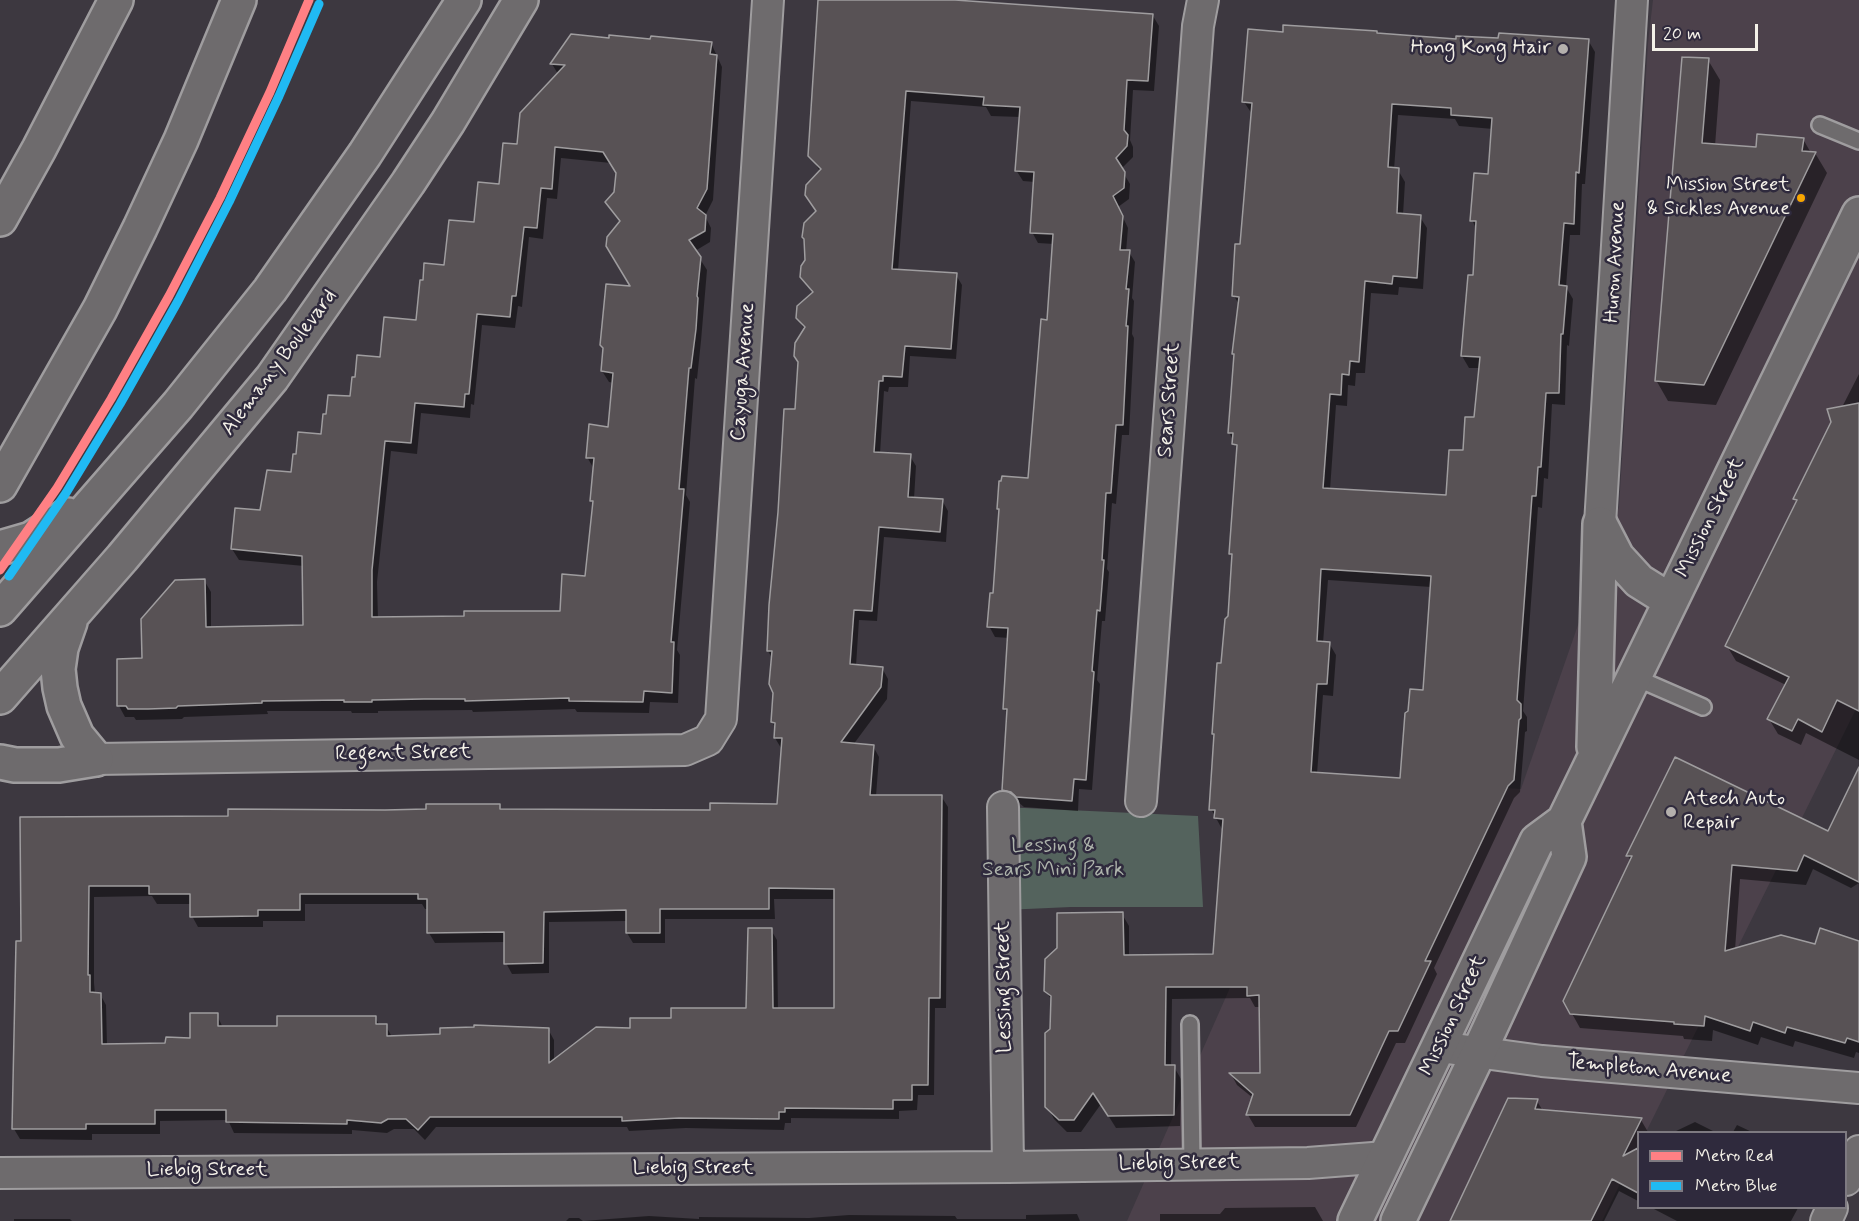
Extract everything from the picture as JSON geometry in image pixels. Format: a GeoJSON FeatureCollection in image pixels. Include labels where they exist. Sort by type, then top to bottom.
{"type":"FeatureCollection","features":[{"type":"Feature","properties":{"kind":"main road"},"geometry":{"type":"LineString","coordinates":[[0,219],[50,129],[116,0]]}},
{"type":"Feature","properties":{"kind":"main road"},"geometry":{"type":"LineString","coordinates":[[0,485],[100,309],[140,228],[181,140],[239,0]]}},
{"type":"Feature","properties":{"kind":"main road"},"geometry":{"type":"LineString","coordinates":[[0,609],[178,405],[270,290],[365,154],[464,0]]}},
{"type":"Feature","properties":{"kind":"main road","name":"Alemany Boulevard"},"geometry":{"type":"LineString","coordinates":[[0,697],[180,490],[279,369],[419,166],[487,58],[520,0]]}},
{"type":"Feature","properties":{"kind":"main road","name":"Mission Street"},"geometry":{"type":"LineString","coordinates":[[1355,1221],[1537,841],[1564,821],[1859,214]]}},
{"type":"Feature","properties":{"kind":"main road"},"geometry":{"type":"LineString","coordinates":[[0,548],[31,539],[100,495]]}},
{"type":"Feature","properties":{"kind":"main road"},"geometry":{"type":"LineString","coordinates":[[1600,524],[1617,557],[1639,580],[1671,601]]}},
{"type":"Feature","properties":{"kind":"main road"},"geometry":{"type":"LineString","coordinates":[[1593,761],[1600,524]]}},
{"type":"Feature","properties":{"kind":"main road"},"geometry":{"type":"LineString","coordinates":[[72,615],[61,648],[58,669],[60,688],[64,706],[77,736],[96,759]]}},
{"type":"Feature","properties":{"kind":"main road"},"geometry":{"type":"LineString","coordinates":[[0,762],[15,765],[58,765],[96,759]]}},
{"type":"Feature","properties":{"kind":"main road","name":"Mission Street"},"geometry":{"type":"LineString","coordinates":[[1398,1221],[1569,857],[1564,821]]}},
{"type":"Feature","properties":{"kind":"street","name":"Cayuga Avenue"},"geometry":{"type":"LineString","coordinates":[[708,740],[721,719],[768,0]]}},
{"type":"Feature","properties":{"kind":"street","name":"Sears Street"},"geometry":{"type":"LineString","coordinates":[[1141,801],[1198,26],[1203,0]]}},
{"type":"Feature","properties":{"kind":"street","name":"Huron Avenue"},"geometry":{"type":"LineString","coordinates":[[1600,524],[1632,0]]}},
{"type":"Feature","properties":{"kind":"street","name":"Regent Street"},"geometry":{"type":"LineString","coordinates":[[96,759],[685,750],[708,740]]}},
{"type":"Feature","properties":{"kind":"street","name":"Lessing Street"},"geometry":{"type":"LineString","coordinates":[[1003,807],[1008,1167]]}},
{"type":"Feature","properties":{"kind":"street","name":"Templeton Avenue"},"geometry":{"type":"LineString","coordinates":[[1440,1047],[1542,1061],[1859,1088]]}},
{"type":"Feature","properties":{"kind":"street"},"geometry":{"type":"LineString","coordinates":[[1847,1176],[1859,1151]]}},
{"type":"Feature","properties":{"kind":"street","name":"Liebig Street"},"geometry":{"type":"LineString","coordinates":[[0,1173],[1008,1167],[1308,1163],[1386,1157]]}},
{"type":"Feature","properties":{"kind":"lane"},"geometry":{"type":"LineString","coordinates":[[1820,125],[1859,141]]}},
{"type":"Feature","properties":{"kind":"lane"},"geometry":{"type":"LineString","coordinates":[[1634,677],[1703,707]]}},
{"type":"Feature","properties":{"kind":"lane"},"geometry":{"type":"LineString","coordinates":[[1190,1024],[1192,1163]]}},
{"type":"Feature","properties":{"kind":"shaded area"},"geometry":{"type":"Polygon","coordinates":[[[1653,0],[1859,0],[1859,703],[1646,1131],[1637,1131],[1637,1149],[1602,1221],[1127,1221],[1323,777],[1521,789],[1619,507],[1648,43],[1653,0]]]}},
{"type":"Feature","properties":{"kind":"green space","name":"Lessing & Sears Mini Park"},"geometry":{"type":"Polygon","coordinates":[[[1003,807],[1198,816],[1203,907],[1071,907],[1004,910],[1003,807]]]}},
{"type":"Feature","properties":{"kind":"building"},"geometry":{"type":"Polygon","coordinates":[[[818,0],[955,0],[1153,14],[1148,81],[1127,80],[1124,130],[1128,135],[1127,146],[1116,158],[1125,172],[1124,188],[1113,196],[1123,216],[1120,250],[1130,250],[1126,289],[1129,289],[1123,425],[1116,425],[1111,493],[1106,493],[1102,560],[1104,560],[1092,671],[1094,672],[1086,780],[1074,779],[1072,801],[1016,797],[1011,792],[1002,790],[1007,709],[1003,709],[1008,628],[987,627],[990,593],[993,593],[999,481],[1002,476],[1028,478],[1041,319],[1047,320],[1053,234],[1030,233],[1034,172],[1015,171],[1020,107],[983,105],[984,97],[906,91],[892,269],[957,273],[951,349],[905,346],[902,377],[883,376],[883,381],[879,381],[874,452],[911,454],[908,497],[943,499],[940,532],[879,527],[872,611],[854,610],[850,664],[883,667],[881,687],[841,742],[874,745],[870,795],[942,795],[940,998],[929,998],[928,1085],[912,1085],[912,1100],[893,1100],[893,1109],[785,1108],[785,1112],[779,1112],[779,1119],[679,1118],[622,1121],[622,1117],[430,1117],[418,1130],[406,1119],[388,1119],[381,1123],[347,1120],[347,1124],[226,1122],[226,1110],[155,1110],[155,1124],[86,1124],[86,1129],[12,1129],[16,941],[21,941],[20,817],[228,816],[228,809],[426,809],[426,804],[500,804],[500,809],[710,810],[710,803],[777,804],[782,738],[774,738],[775,723],[771,722],[773,693],[769,684],[772,651],[767,651],[769,605],[778,512],[784,409],[795,409],[798,362],[794,356],[795,343],[805,327],[796,318],[797,306],[813,292],[800,277],[801,266],[805,260],[802,237],[804,223],[816,211],[805,195],[806,185],[821,169],[808,156],[818,0]],[[89,886],[88,975],[90,975],[90,992],[101,993],[102,1044],[165,1043],[166,1037],[190,1038],[190,1013],[218,1013],[218,1026],[277,1026],[277,1016],[376,1016],[376,1024],[387,1024],[387,1036],[440,1034],[440,1028],[474,1027],[474,1025],[549,1028],[549,1063],[596,1027],[630,1028],[630,1018],[671,1018],[671,1008],[746,1008],[748,928],[772,928],[773,1008],[834,1008],[834,889],[769,888],[769,909],[660,909],[660,933],[626,933],[626,910],[544,912],[543,963],[504,964],[504,932],[427,933],[427,899],[418,899],[418,894],[300,894],[300,910],[258,910],[258,916],[190,917],[190,894],[149,894],[149,886],[89,886]]]}},
{"type":"Feature","properties":{"kind":"building"},"geometry":{"type":"Polygon","coordinates":[[[1283,25],[1456,39],[1456,36],[1498,38],[1499,33],[1589,39],[1579,173],[1576,172],[1574,224],[1564,223],[1559,285],[1567,286],[1563,334],[1561,334],[1559,393],[1546,393],[1541,467],[1538,467],[1536,496],[1532,496],[1517,700],[1521,704],[1521,718],[1514,780],[1508,786],[1425,961],[1431,961],[1398,1031],[1389,1031],[1350,1115],[1246,1115],[1253,1094],[1229,1073],[1260,1073],[1259,995],[1247,996],[1247,987],[1166,987],[1165,1065],[1175,1065],[1174,1115],[1108,1116],[1093,1093],[1074,1120],[1059,1120],[1045,1107],[1045,1033],[1050,1029],[1051,996],[1044,991],[1045,959],[1057,948],[1057,913],[1123,912],[1124,955],[1213,954],[1223,819],[1214,818],[1215,810],[1209,810],[1214,734],[1212,734],[1217,663],[1221,663],[1225,619],[1228,616],[1232,554],[1229,554],[1237,445],[1232,444],[1233,433],[1228,433],[1234,354],[1232,354],[1239,297],[1232,296],[1235,244],[1240,244],[1252,103],[1242,102],[1248,29],[1283,32],[1283,25]],[[1392,104],[1388,167],[1399,168],[1397,213],[1421,215],[1417,278],[1393,276],[1392,284],[1365,281],[1359,362],[1350,361],[1349,375],[1342,374],[1341,395],[1330,394],[1323,488],[1446,495],[1449,450],[1463,450],[1465,417],[1474,417],[1480,357],[1461,356],[1468,275],[1473,275],[1476,221],[1470,221],[1474,173],[1488,174],[1492,118],[1451,115],[1451,108],[1392,104]],[[1321,569],[1317,641],[1330,642],[1327,684],[1317,684],[1311,772],[1400,778],[1405,713],[1408,711],[1410,689],[1423,690],[1431,576],[1321,569]]]}},
{"type":"Feature","properties":{"kind":"building"},"geometry":{"type":"Polygon","coordinates":[[[571,34],[609,38],[609,35],[650,39],[651,36],[712,42],[710,54],[717,55],[707,189],[697,208],[706,215],[705,231],[689,240],[701,257],[696,329],[691,368],[689,368],[679,489],[684,489],[671,642],[674,642],[672,693],[644,691],[643,702],[569,701],[569,698],[465,701],[465,699],[424,699],[372,700],[372,702],[262,701],[262,703],[148,709],[128,709],[126,706],[117,706],[117,659],[142,658],[141,619],[175,580],[205,579],[206,627],[303,625],[302,556],[231,549],[235,508],[260,510],[267,470],[291,472],[293,454],[296,454],[298,432],[321,434],[328,395],[350,396],[357,355],[380,357],[384,317],[416,320],[424,263],[444,265],[449,220],[474,222],[478,182],[499,184],[503,143],[517,144],[520,113],[565,65],[550,64],[571,34]],[[555,147],[552,189],[541,188],[537,228],[524,227],[516,296],[512,296],[510,317],[477,314],[469,394],[465,394],[464,407],[415,403],[411,443],[385,441],[372,570],[372,617],[464,616],[464,611],[560,611],[562,574],[585,576],[593,501],[590,501],[594,458],[586,458],[589,424],[608,427],[613,373],[601,371],[603,348],[600,345],[606,284],[630,286],[606,246],[607,237],[620,221],[605,202],[614,192],[616,173],[603,152],[555,147]]]}},
{"type":"Feature","properties":{"kind":"building"},"geometry":{"type":"Polygon","coordinates":[[[1682,57],[1709,58],[1702,143],[1756,147],[1757,134],[1804,138],[1802,151],[1816,152],[1704,385],[1655,381],[1682,57]]]}},
{"type":"Feature","properties":{"kind":"building"},"geometry":{"type":"Polygon","coordinates":[[[1859,403],[1859,711],[1837,700],[1822,732],[1798,719],[1792,731],[1767,719],[1789,677],[1725,646],[1797,500],[1793,499],[1831,422],[1827,409],[1859,403]]]}},
{"type":"Feature","properties":{"kind":"building"},"geometry":{"type":"Polygon","coordinates":[[[1675,757],[1828,831],[1859,767],[1859,882],[1804,855],[1797,871],[1732,865],[1725,951],[1781,935],[1815,944],[1820,928],[1859,941],[1859,1042],[1847,1038],[1845,1043],[1787,1027],[1785,1033],[1753,1022],[1750,1031],[1705,1016],[1704,1026],[1570,1014],[1563,1001],[1632,856],[1626,856],[1675,757]]]}},
{"type":"Feature","properties":{"kind":"building"},"geometry":{"type":"Polygon","coordinates":[[[1508,1098],[1538,1099],[1535,1109],[1642,1118],[1623,1156],[1637,1149],[1637,1192],[1612,1179],[1591,1221],[1450,1221],[1508,1098]]]}},
{"type":"Feature","properties":{"kind":"metro line","name":"Red"},"geometry":{"type":"LineString","coordinates":[[0,570],[57,488],[169,296],[220,198],[270,92],[309,0]]}},
{"type":"Feature","properties":{"kind":"metro line","name":"Blue"},"geometry":{"type":"LineString","coordinates":[[9,576],[66,493],[178,301],[229,202],[319,4]]}},
{"type":"Feature","properties":{"kind":"place","name":"Hong Kong Hair"},"geometry":{"type":"Point","coordinates":[1563,49]}},
{"type":"Feature","properties":{"kind":"place","name":"Mission Street & Sickles Avenue"},"geometry":{"type":"Point","coordinates":[1801,198]}},
{"type":"Feature","properties":{"kind":"place","name":"Atech Auto Repair"},"geometry":{"type":"Point","coordinates":[1671,812]}}]}
